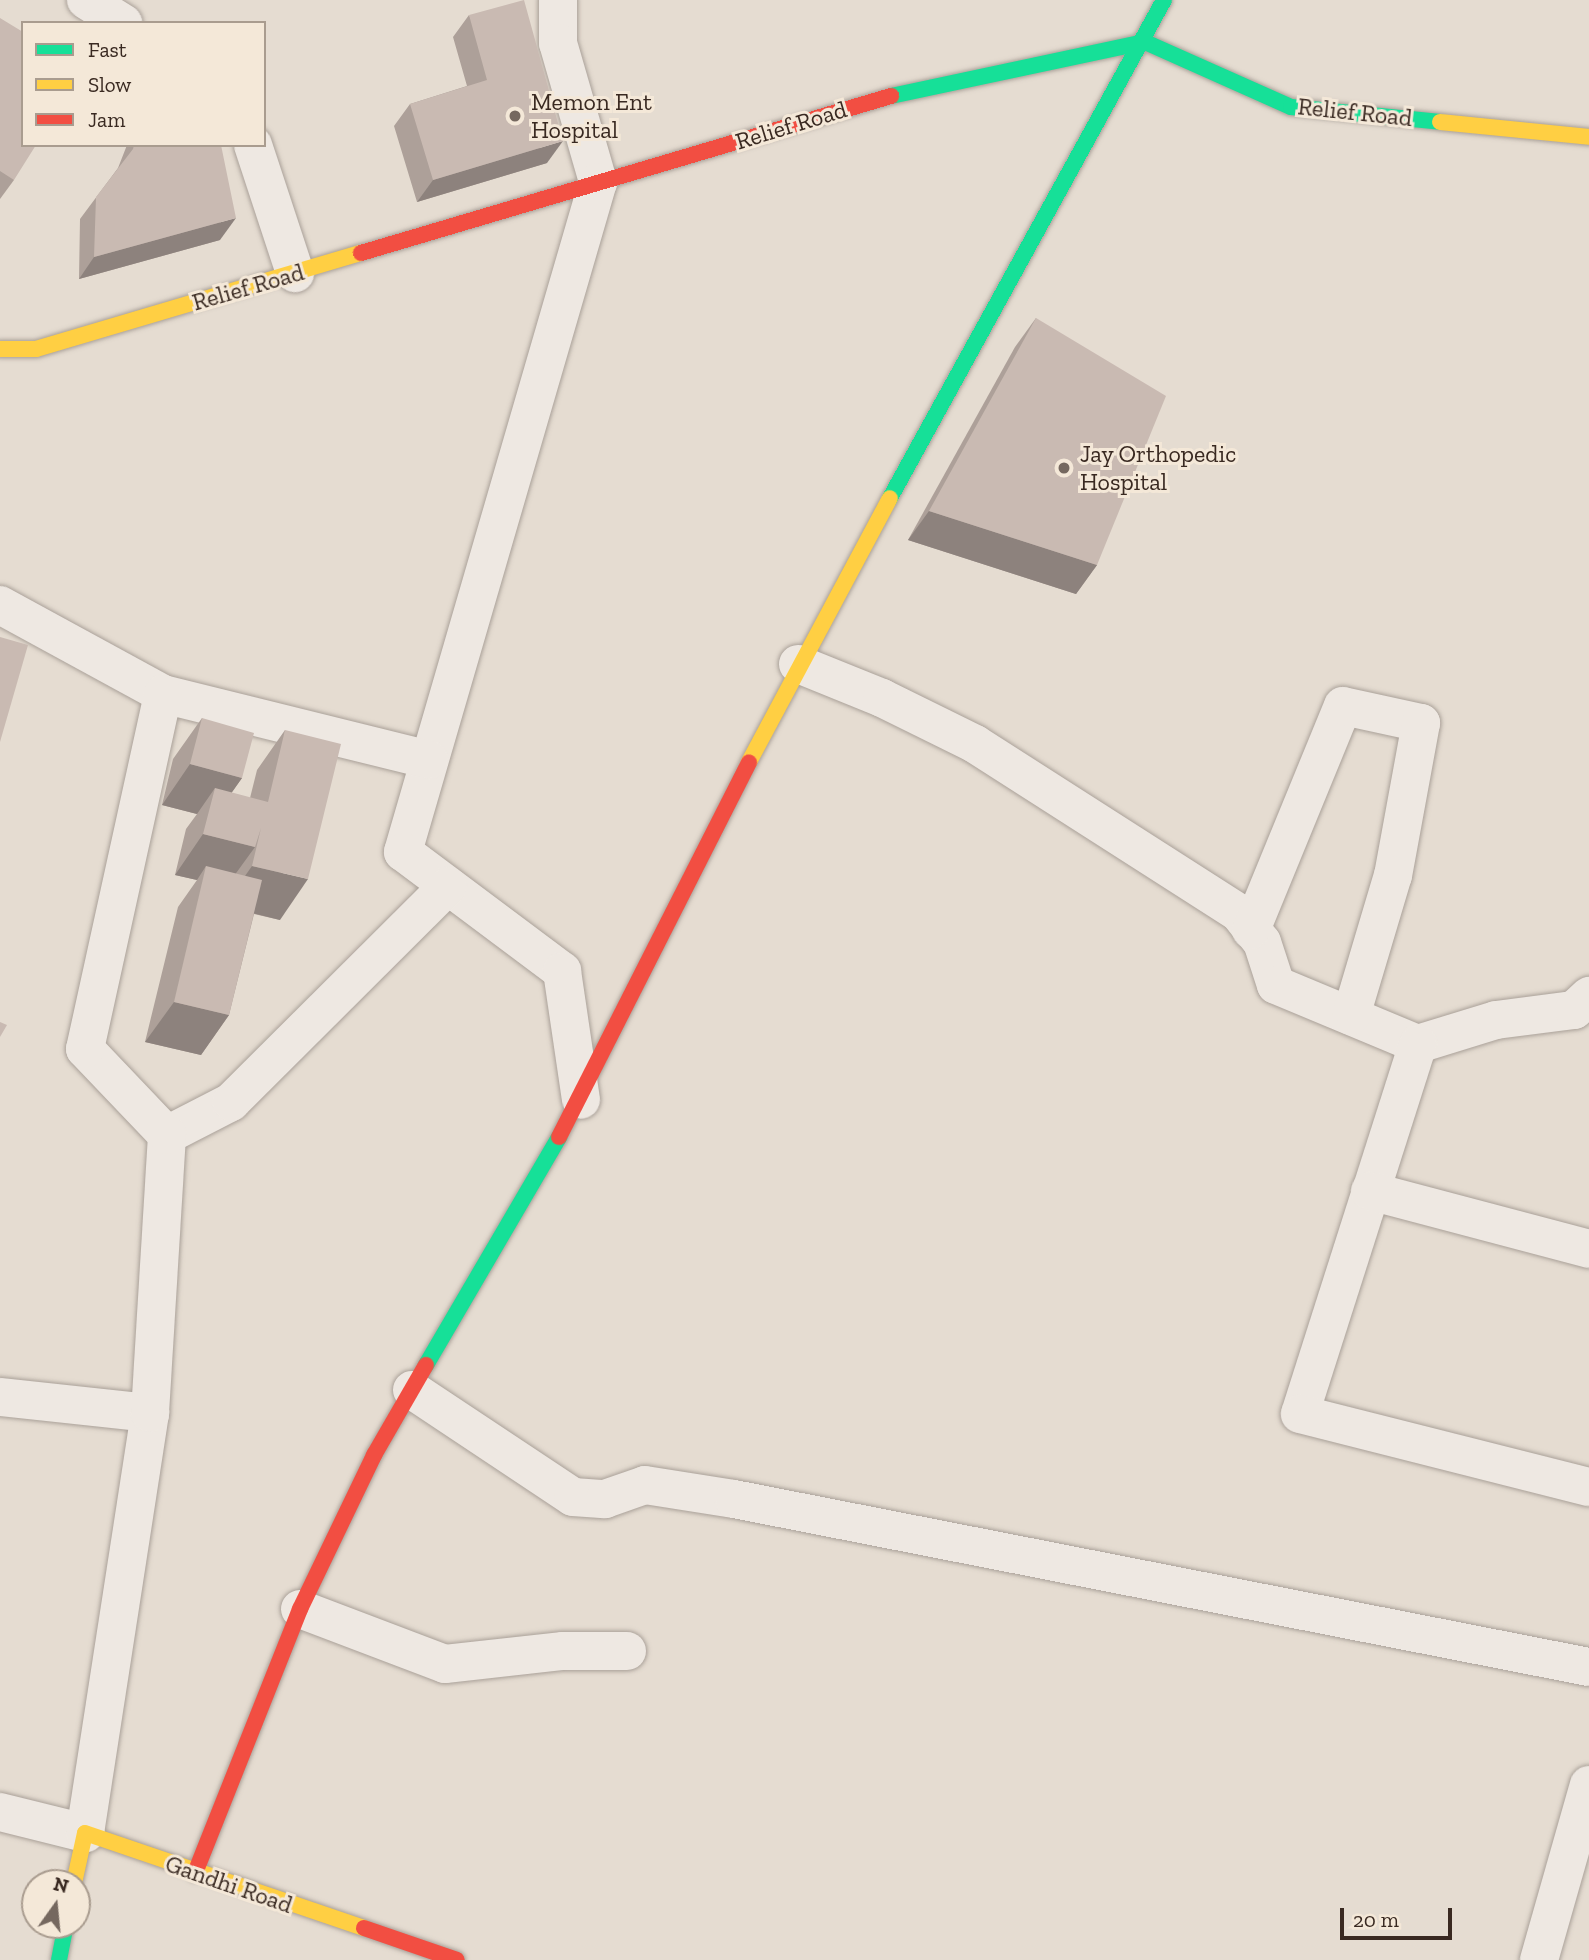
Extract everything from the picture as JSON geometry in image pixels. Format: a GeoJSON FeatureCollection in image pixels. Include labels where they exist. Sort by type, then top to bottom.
{"type":"FeatureCollection","features":[{"type":"Feature","properties":{"kind":"street"},"geometry":{"type":"LineString","coordinates":[[86,0],[120,21]]}},
{"type":"Feature","properties":{"kind":"street"},"geometry":{"type":"LineString","coordinates":[[558,0],[558,43],[598,182],[403,852],[562,971],[581,1100]]}},
{"type":"Feature","properties":{"kind":"street"},"geometry":{"type":"LineString","coordinates":[[195,1873],[300,1609],[374,1455],[581,1100],[798,664],[1144,41],[1164,0]]}},
{"type":"Feature","properties":{"kind":"street","name":"Relief Road"},"geometry":{"type":"LineString","coordinates":[[0,349],[36,349],[917,88],[1144,41],[1291,107],[1589,137]]}},
{"type":"Feature","properties":{"kind":"street"},"geometry":{"type":"LineString","coordinates":[[254,147],[295,273]]}},
{"type":"Feature","properties":{"kind":"street"},"geometry":{"type":"LineString","coordinates":[[0,605],[163,694],[429,760]]}},
{"type":"Feature","properties":{"kind":"street"},"geometry":{"type":"LineString","coordinates":[[798,664],[882,698],[975,744],[1239,914],[1262,942],[1276,985],[1418,1044],[1496,1020],[1574,1010],[1589,996]]}},
{"type":"Feature","properties":{"kind":"street"},"geometry":{"type":"LineString","coordinates":[[77,1869],[85,1833],[150,1413],[167,1135],[86,1049],[163,694]]}},
{"type":"Feature","properties":{"kind":"street"},"geometry":{"type":"LineString","coordinates":[[1251,930],[1343,706],[1421,723],[1393,875],[1351,1016]]}},
{"type":"Feature","properties":{"kind":"street"},"geometry":{"type":"LineString","coordinates":[[167,1135],[232,1102],[448,886]]}},
{"type":"Feature","properties":{"kind":"street"},"geometry":{"type":"LineString","coordinates":[[1418,1044],[1300,1414],[1589,1487]]}},
{"type":"Feature","properties":{"kind":"street"},"geometry":{"type":"LineString","coordinates":[[1370,1191],[1589,1249]]}},
{"type":"Feature","properties":{"kind":"street"},"geometry":{"type":"LineString","coordinates":[[412,1390],[573,1497],[605,1499],[645,1485],[734,1499],[1589,1667]]}},
{"type":"Feature","properties":{"kind":"street"},"geometry":{"type":"LineString","coordinates":[[0,1397],[150,1413]]}},
{"type":"Feature","properties":{"kind":"street"},"geometry":{"type":"LineString","coordinates":[[300,1609],[445,1664],[563,1651],[627,1651]]}},
{"type":"Feature","properties":{"kind":"street"},"geometry":{"type":"LineString","coordinates":[[1539,1960],[1587,1797]]}},
{"type":"Feature","properties":{"kind":"street","name":"Gandhi Road"},"geometry":{"type":"LineString","coordinates":[[0,1812],[85,1833],[195,1873],[457,1960]]}},
{"type":"Feature","properties":{"kind":"street"},"geometry":{"type":"LineString","coordinates":[[59,1960],[63,1939]]}},
{"type":"Feature","properties":{"kind":"building"},"geometry":{"type":"Polygon","coordinates":[[[524,0],[563,141],[433,180],[410,104],[487,80],[469,15],[524,0]]]}},
{"type":"Feature","properties":{"kind":"building"},"geometry":{"type":"Polygon","coordinates":[[[0,18],[21,31],[21,147],[35,147],[14,180],[0,171],[0,18]]]}},
{"type":"Feature","properties":{"kind":"building"},"geometry":{"type":"Polygon","coordinates":[[[221,147],[236,218],[94,257],[96,197],[133,149],[221,147]]]}},
{"type":"Feature","properties":{"kind":"building"},"geometry":{"type":"Polygon","coordinates":[[[1036,318],[1166,396],[1097,565],[929,511],[1036,318]]]}},
{"type":"Feature","properties":{"kind":"building"},"geometry":{"type":"Polygon","coordinates":[[[0,637],[28,645],[0,742],[0,637]]]}},
{"type":"Feature","properties":{"kind":"building"},"geometry":{"type":"Polygon","coordinates":[[[202,718],[254,733],[242,778],[190,764],[202,718]]]}},
{"type":"Feature","properties":{"kind":"building"},"geometry":{"type":"Polygon","coordinates":[[[285,730],[341,744],[308,879],[252,866],[261,828],[255,847],[203,834],[215,788],[268,802],[285,730]]]}},
{"type":"Feature","properties":{"kind":"building"},"geometry":{"type":"Polygon","coordinates":[[[206,866],[262,880],[229,1015],[174,1002],[206,866]]]}},
{"type":"Feature","properties":{"kind":"building"},"geometry":{"type":"Polygon","coordinates":[[[0,1022],[7,1025],[0,1037],[0,1022]]]}},
{"type":"Feature","properties":{"kind":"traffic: fast"},"geometry":{"type":"LineString","coordinates":[[890,498],[1164,0]]}},
{"type":"Feature","properties":{"kind":"traffic: fast"},"geometry":{"type":"LineString","coordinates":[[891,96],[1145,42],[1291,107],[1440,122]]}},
{"type":"Feature","properties":{"kind":"traffic: fast"},"geometry":{"type":"LineString","coordinates":[[426,1365],[559,1137]]}},
{"type":"Feature","properties":{"kind":"traffic: fast"},"geometry":{"type":"LineString","coordinates":[[59,1960],[63,1939]]}},
{"type":"Feature","properties":{"kind":"traffic: slow"},"geometry":{"type":"LineString","coordinates":[[1440,122],[1589,137]]}},
{"type":"Feature","properties":{"kind":"traffic: slow"},"geometry":{"type":"LineString","coordinates":[[0,349],[36,349],[361,253]]}},
{"type":"Feature","properties":{"kind":"traffic: slow"},"geometry":{"type":"LineString","coordinates":[[749,762],[890,498]]}},
{"type":"Feature","properties":{"kind":"traffic: slow"},"geometry":{"type":"LineString","coordinates":[[77,1869],[85,1833],[364,1928]]}},
{"type":"Feature","properties":{"kind":"traffic: jam"},"geometry":{"type":"LineString","coordinates":[[361,253],[891,96]]}},
{"type":"Feature","properties":{"kind":"traffic: jam"},"geometry":{"type":"LineString","coordinates":[[559,1137],[749,762]]}},
{"type":"Feature","properties":{"kind":"traffic: jam"},"geometry":{"type":"LineString","coordinates":[[195,1873],[300,1609],[374,1455],[426,1365]]}},
{"type":"Feature","properties":{"kind":"traffic: jam"},"geometry":{"type":"LineString","coordinates":[[364,1928],[457,1960]]}},
{"type":"Feature","properties":{"kind":"place","name":"Memon Ent Hospital"},"geometry":{"type":"Point","coordinates":[515,116]}},
{"type":"Feature","properties":{"kind":"place","name":"Jay Orthopedic Hospital"},"geometry":{"type":"Point","coordinates":[1064,468]}}]}
